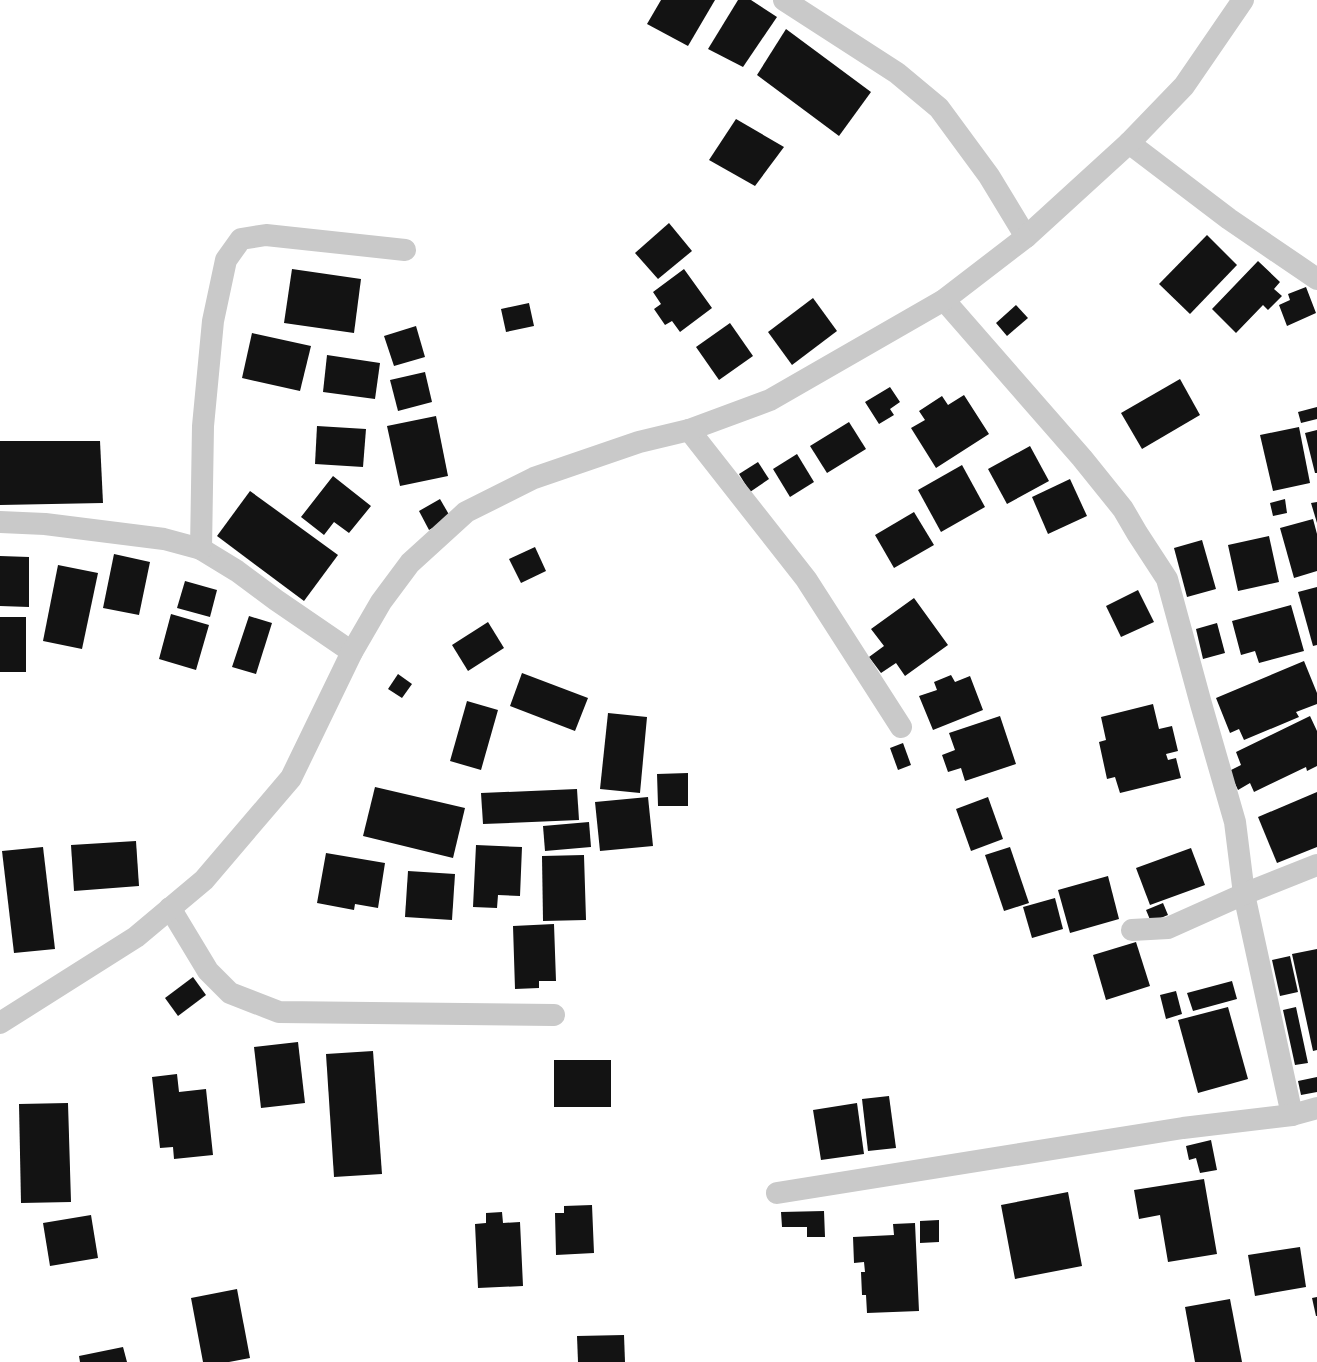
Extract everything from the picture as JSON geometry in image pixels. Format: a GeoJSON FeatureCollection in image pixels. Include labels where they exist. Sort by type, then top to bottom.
{"type":"FeatureCollection","features":[{"type":"Feature","properties":{"kind":"street"},"geometry":{"type":"LineString","coordinates":[[784,0],[896,73],[939,108],[989,176],[1026,237]]}},
{"type":"Feature","properties":{"kind":"street"},"geometry":{"type":"LineString","coordinates":[[0,1023],[136,937],[204,880],[291,778],[352,652],[382,602],[410,563],[466,512],[534,478],[639,442],[688,430],[770,400],[944,300],[1026,237],[1129,143],[1184,86],[1243,0]]}},
{"type":"Feature","properties":{"kind":"street"},"geometry":{"type":"LineString","coordinates":[[1129,143],[1229,219],[1317,279]]}},
{"type":"Feature","properties":{"kind":"street"},"geometry":{"type":"LineString","coordinates":[[201,549],[203,426],[213,321],[226,260],[241,239],[266,235],[405,250]]}},
{"type":"Feature","properties":{"kind":"street"},"geometry":{"type":"LineString","coordinates":[[944,300],[1086,464],[1123,510],[1136,533],[1167,579],[1235,822],[1244,894],[1292,1115]]}},
{"type":"Feature","properties":{"kind":"street"},"geometry":{"type":"LineString","coordinates":[[688,430],[806,579],[901,726]]}},
{"type":"Feature","properties":{"kind":"street"},"geometry":{"type":"LineString","coordinates":[[0,522],[45,524],[164,539],[201,549],[237,571],[276,600],[352,652]]}},
{"type":"Feature","properties":{"kind":"street"},"geometry":{"type":"LineString","coordinates":[[1132,930],[1168,928],[1244,894],[1317,866]]}},
{"type":"Feature","properties":{"kind":"street"},"geometry":{"type":"LineString","coordinates":[[170,908],[208,971],[230,993],[279,1012],[554,1015]]}},
{"type":"Feature","properties":{"kind":"street"},"geometry":{"type":"LineString","coordinates":[[777,1193],[1183,1128],[1292,1115],[1317,1108]]}},
{"type":"Feature","properties":{"kind":"building"},"geometry":{"type":"Polygon","coordinates":[[[661,0],[715,0],[688,46],[647,24],[661,0]]]}},
{"type":"Feature","properties":{"kind":"building"},"geometry":{"type":"Polygon","coordinates":[[[738,0],[751,0],[777,17],[743,67],[708,49],[738,0]]]}},
{"type":"Feature","properties":{"kind":"building"},"geometry":{"type":"Polygon","coordinates":[[[786,29],[871,92],[839,136],[757,75],[786,29]]]}},
{"type":"Feature","properties":{"kind":"building"},"geometry":{"type":"Polygon","coordinates":[[[736,119],[784,147],[755,186],[709,160],[736,119]]]}},
{"type":"Feature","properties":{"kind":"building"},"geometry":{"type":"Polygon","coordinates":[[[669,223],[692,251],[658,279],[635,253],[669,223]]]}},
{"type":"Feature","properties":{"kind":"building"},"geometry":{"type":"Polygon","coordinates":[[[1207,235],[1237,265],[1190,314],[1159,284],[1207,235]]]}},
{"type":"Feature","properties":{"kind":"building"},"geometry":{"type":"Polygon","coordinates":[[[1258,261],[1280,282],[1274,289],[1282,296],[1268,310],[1263,305],[1236,333],[1212,309],[1258,261]]]}},
{"type":"Feature","properties":{"kind":"building"},"geometry":{"type":"Polygon","coordinates":[[[292,269],[361,279],[354,333],[284,323],[292,269]]]}},
{"type":"Feature","properties":{"kind":"building"},"geometry":{"type":"Polygon","coordinates":[[[684,269],[712,308],[680,332],[672,321],[665,325],[654,309],[661,304],[653,292],[684,269]]]}},
{"type":"Feature","properties":{"kind":"building"},"geometry":{"type":"Polygon","coordinates":[[[1306,287],[1316,313],[1287,326],[1279,305],[1290,300],[1288,294],[1306,287]]]}},
{"type":"Feature","properties":{"kind":"building"},"geometry":{"type":"Polygon","coordinates":[[[813,298],[837,331],[792,365],[768,332],[813,298]]]}},
{"type":"Feature","properties":{"kind":"building"},"geometry":{"type":"Polygon","coordinates":[[[529,303],[534,326],[506,332],[501,309],[529,303]]]}},
{"type":"Feature","properties":{"kind":"building"},"geometry":{"type":"Polygon","coordinates":[[[1016,305],[1028,318],[1007,336],[996,323],[1016,305]]]}},
{"type":"Feature","properties":{"kind":"building"},"geometry":{"type":"Polygon","coordinates":[[[730,323],[753,356],[719,380],[696,347],[730,323]]]}},
{"type":"Feature","properties":{"kind":"building"},"geometry":{"type":"Polygon","coordinates":[[[416,326],[425,357],[394,366],[384,336],[416,326]]]}},
{"type":"Feature","properties":{"kind":"building"},"geometry":{"type":"Polygon","coordinates":[[[252,333],[311,346],[300,391],[242,378],[252,333]]]}},
{"type":"Feature","properties":{"kind":"building"},"geometry":{"type":"Polygon","coordinates":[[[327,355],[380,363],[375,399],[323,392],[327,355]]]}},
{"type":"Feature","properties":{"kind":"building"},"geometry":{"type":"Polygon","coordinates":[[[425,372],[432,402],[398,411],[390,380],[425,372]]]}},
{"type":"Feature","properties":{"kind":"building"},"geometry":{"type":"Polygon","coordinates":[[[1180,379],[1200,415],[1142,449],[1121,413],[1180,379]]]}},
{"type":"Feature","properties":{"kind":"building"},"geometry":{"type":"Polygon","coordinates":[[[890,387],[900,402],[890,409],[894,415],[879,424],[865,402],[890,387]]]}},
{"type":"Feature","properties":{"kind":"building"},"geometry":{"type":"Polygon","coordinates":[[[964,395],[989,434],[936,468],[911,428],[925,420],[919,411],[942,396],[948,405],[964,395]]]}},
{"type":"Feature","properties":{"kind":"building"},"geometry":{"type":"Polygon","coordinates":[[[1317,407],[1317,419],[1301,423],[1298,412],[1317,407]]]}},
{"type":"Feature","properties":{"kind":"building"},"geometry":{"type":"Polygon","coordinates":[[[436,416],[448,476],[400,486],[387,426],[436,416]]]}},
{"type":"Feature","properties":{"kind":"building"},"geometry":{"type":"Polygon","coordinates":[[[849,422],[866,449],[827,473],[810,446],[849,422]]]}},
{"type":"Feature","properties":{"kind":"building"},"geometry":{"type":"Polygon","coordinates":[[[317,426],[366,429],[363,467],[315,464],[317,426]]]}},
{"type":"Feature","properties":{"kind":"building"},"geometry":{"type":"Polygon","coordinates":[[[1299,427],[1310,483],[1273,491],[1260,435],[1299,427]]]}},
{"type":"Feature","properties":{"kind":"building"},"geometry":{"type":"Polygon","coordinates":[[[1317,430],[1317,473],[1315,473],[1305,433],[1317,430]]]}},
{"type":"Feature","properties":{"kind":"building"},"geometry":{"type":"Polygon","coordinates":[[[0,441],[100,441],[103,503],[0,505],[0,441]]]}},
{"type":"Feature","properties":{"kind":"building"},"geometry":{"type":"Polygon","coordinates":[[[1030,446],[1049,481],[1007,504],[988,469],[1030,446]]]}},
{"type":"Feature","properties":{"kind":"building"},"geometry":{"type":"Polygon","coordinates":[[[797,454],[814,482],[790,497],[773,469],[797,454]]]}},
{"type":"Feature","properties":{"kind":"building"},"geometry":{"type":"Polygon","coordinates":[[[758,462],[769,479],[750,492],[739,474],[758,462]]]}},
{"type":"Feature","properties":{"kind":"building"},"geometry":{"type":"Polygon","coordinates":[[[962,465],[985,507],[941,532],[918,490],[962,465]]]}},
{"type":"Feature","properties":{"kind":"building"},"geometry":{"type":"Polygon","coordinates":[[[333,476],[371,506],[349,533],[334,522],[324,535],[301,517],[333,476]]]}},
{"type":"Feature","properties":{"kind":"building"},"geometry":{"type":"Polygon","coordinates":[[[1070,479],[1087,516],[1048,534],[1032,497],[1070,479]]]}},
{"type":"Feature","properties":{"kind":"building"},"geometry":{"type":"Polygon","coordinates":[[[250,491],[338,555],[304,601],[217,536],[250,491]]]}},
{"type":"Feature","properties":{"kind":"building"},"geometry":{"type":"Polygon","coordinates":[[[440,499],[451,518],[429,530],[419,511],[440,499]]]}},
{"type":"Feature","properties":{"kind":"building"},"geometry":{"type":"Polygon","coordinates":[[[1285,499],[1287,513],[1273,516],[1270,503],[1285,499]]]}},
{"type":"Feature","properties":{"kind":"building"},"geometry":{"type":"Polygon","coordinates":[[[1317,502],[1317,523],[1311,503],[1317,502]]]}},
{"type":"Feature","properties":{"kind":"building"},"geometry":{"type":"Polygon","coordinates":[[[914,512],[934,545],[894,568],[875,535],[914,512]]]}},
{"type":"Feature","properties":{"kind":"building"},"geometry":{"type":"Polygon","coordinates":[[[1313,519],[1317,534],[1317,571],[1294,578],[1280,528],[1313,519]]]}},
{"type":"Feature","properties":{"kind":"building"},"geometry":{"type":"Polygon","coordinates":[[[1269,536],[1279,582],[1238,591],[1228,545],[1269,536]]]}},
{"type":"Feature","properties":{"kind":"building"},"geometry":{"type":"Polygon","coordinates":[[[1202,540],[1216,589],[1187,597],[1174,548],[1202,540]]]}},
{"type":"Feature","properties":{"kind":"building"},"geometry":{"type":"Polygon","coordinates":[[[535,547],[546,571],[521,583],[509,559],[535,547]]]}},
{"type":"Feature","properties":{"kind":"building"},"geometry":{"type":"Polygon","coordinates":[[[114,554],[150,562],[139,615],[103,608],[114,554]]]}},
{"type":"Feature","properties":{"kind":"building"},"geometry":{"type":"Polygon","coordinates":[[[0,556],[29,557],[29,607],[0,606],[0,556]]]}},
{"type":"Feature","properties":{"kind":"building"},"geometry":{"type":"Polygon","coordinates":[[[58,565],[98,573],[82,649],[43,641],[58,565]]]}},
{"type":"Feature","properties":{"kind":"building"},"geometry":{"type":"Polygon","coordinates":[[[185,581],[217,590],[210,617],[177,608],[185,581]]]}},
{"type":"Feature","properties":{"kind":"building"},"geometry":{"type":"Polygon","coordinates":[[[1317,587],[1317,645],[1313,646],[1298,592],[1317,587]]]}},
{"type":"Feature","properties":{"kind":"building"},"geometry":{"type":"Polygon","coordinates":[[[1138,590],[1154,622],[1121,637],[1106,606],[1138,590]]]}},
{"type":"Feature","properties":{"kind":"building"},"geometry":{"type":"Polygon","coordinates":[[[914,598],[948,645],[905,676],[896,663],[881,673],[869,657],[884,646],[871,629],[914,598]]]}},
{"type":"Feature","properties":{"kind":"building"},"geometry":{"type":"Polygon","coordinates":[[[1291,605],[1304,651],[1259,663],[1255,651],[1241,655],[1232,621],[1291,605]]]}},
{"type":"Feature","properties":{"kind":"building"},"geometry":{"type":"Polygon","coordinates":[[[171,614],[209,625],[196,670],[159,659],[171,614]]]}},
{"type":"Feature","properties":{"kind":"building"},"geometry":{"type":"Polygon","coordinates":[[[249,616],[272,623],[256,674],[232,667],[249,616]]]}},
{"type":"Feature","properties":{"kind":"building"},"geometry":{"type":"Polygon","coordinates":[[[0,617],[26,617],[26,672],[0,672],[0,617]]]}},
{"type":"Feature","properties":{"kind":"building"},"geometry":{"type":"Polygon","coordinates":[[[488,622],[504,648],[468,671],[452,645],[488,622]]]}},
{"type":"Feature","properties":{"kind":"building"},"geometry":{"type":"Polygon","coordinates":[[[1217,623],[1225,653],[1203,659],[1196,629],[1217,623]]]}},
{"type":"Feature","properties":{"kind":"building"},"geometry":{"type":"Polygon","coordinates":[[[1304,661],[1317,693],[1317,704],[1296,712],[1299,717],[1244,740],[1239,729],[1230,733],[1216,698],[1304,661]]]}},
{"type":"Feature","properties":{"kind":"building"},"geometry":{"type":"Polygon","coordinates":[[[522,673],[588,698],[575,731],[510,706],[522,673]]]}},
{"type":"Feature","properties":{"kind":"building"},"geometry":{"type":"Polygon","coordinates":[[[398,674],[412,684],[402,698],[388,689],[398,674]]]}},
{"type":"Feature","properties":{"kind":"building"},"geometry":{"type":"Polygon","coordinates":[[[951,675],[955,682],[970,676],[983,710],[933,730],[919,696],[937,690],[934,682],[951,675]]]}},
{"type":"Feature","properties":{"kind":"building"},"geometry":{"type":"Polygon","coordinates":[[[467,701],[498,710],[481,770],[450,761],[467,701]]]}},
{"type":"Feature","properties":{"kind":"building"},"geometry":{"type":"Polygon","coordinates":[[[1153,704],[1159,729],[1172,726],[1178,751],[1166,754],[1168,760],[1176,758],[1181,778],[1120,793],[1115,777],[1107,779],[1099,742],[1106,740],[1101,717],[1153,704]]]}},
{"type":"Feature","properties":{"kind":"building"},"geometry":{"type":"Polygon","coordinates":[[[608,713],[647,717],[640,793],[600,789],[608,713]]]}},
{"type":"Feature","properties":{"kind":"building"},"geometry":{"type":"Polygon","coordinates":[[[1000,716],[1016,764],[965,781],[961,768],[948,772],[942,755],[955,750],[949,733],[1000,716]]]}},
{"type":"Feature","properties":{"kind":"building"},"geometry":{"type":"Polygon","coordinates":[[[1310,716],[1317,731],[1317,766],[1307,771],[1306,767],[1254,792],[1250,783],[1238,790],[1229,771],[1241,765],[1236,752],[1310,716]]]}},
{"type":"Feature","properties":{"kind":"building"},"geometry":{"type":"Polygon","coordinates":[[[903,743],[911,765],[898,770],[890,748],[903,743]]]}},
{"type":"Feature","properties":{"kind":"building"},"geometry":{"type":"Polygon","coordinates":[[[688,773],[688,806],[658,806],[657,774],[688,773]]]}},
{"type":"Feature","properties":{"kind":"building"},"geometry":{"type":"Polygon","coordinates":[[[375,787],[465,808],[453,858],[363,836],[375,787]]]}},
{"type":"Feature","properties":{"kind":"building"},"geometry":{"type":"Polygon","coordinates":[[[577,789],[579,820],[483,824],[481,793],[577,789]]]}},
{"type":"Feature","properties":{"kind":"building"},"geometry":{"type":"Polygon","coordinates":[[[1317,792],[1317,847],[1277,863],[1258,817],[1317,792]]]}},
{"type":"Feature","properties":{"kind":"building"},"geometry":{"type":"Polygon","coordinates":[[[648,797],[653,846],[600,851],[595,802],[648,797]]]}},
{"type":"Feature","properties":{"kind":"building"},"geometry":{"type":"Polygon","coordinates":[[[988,797],[1003,839],[971,851],[956,809],[988,797]]]}},
{"type":"Feature","properties":{"kind":"building"},"geometry":{"type":"Polygon","coordinates":[[[589,822],[591,847],[545,851],[543,826],[589,822]]]}},
{"type":"Feature","properties":{"kind":"building"},"geometry":{"type":"Polygon","coordinates":[[[136,841],[139,886],[74,891],[71,845],[136,841]]]}},
{"type":"Feature","properties":{"kind":"building"},"geometry":{"type":"Polygon","coordinates":[[[476,845],[522,847],[520,896],[498,895],[497,908],[473,907],[476,845]]]}},
{"type":"Feature","properties":{"kind":"building"},"geometry":{"type":"Polygon","coordinates":[[[43,847],[55,949],[14,953],[2,851],[43,847]]]}},
{"type":"Feature","properties":{"kind":"building"},"geometry":{"type":"Polygon","coordinates":[[[1010,847],[1029,903],[1004,911],[985,855],[1010,847]]]}},
{"type":"Feature","properties":{"kind":"building"},"geometry":{"type":"Polygon","coordinates":[[[1191,848],[1205,885],[1150,905],[1136,868],[1191,848]]]}},
{"type":"Feature","properties":{"kind":"building"},"geometry":{"type":"Polygon","coordinates":[[[326,853],[385,863],[378,908],[355,904],[354,910],[317,903],[326,853]]]}},
{"type":"Feature","properties":{"kind":"building"},"geometry":{"type":"Polygon","coordinates":[[[584,855],[586,920],[543,921],[542,856],[584,855]]]}},
{"type":"Feature","properties":{"kind":"building"},"geometry":{"type":"Polygon","coordinates":[[[408,871],[455,874],[452,920],[405,917],[408,871]]]}},
{"type":"Feature","properties":{"kind":"building"},"geometry":{"type":"Polygon","coordinates":[[[1108,876],[1119,919],[1070,933],[1058,890],[1108,876]]]}},
{"type":"Feature","properties":{"kind":"building"},"geometry":{"type":"Polygon","coordinates":[[[1055,898],[1063,929],[1032,938],[1023,907],[1055,898]]]}},
{"type":"Feature","properties":{"kind":"building"},"geometry":{"type":"Polygon","coordinates":[[[1163,903],[1168,915],[1151,922],[1146,910],[1163,903]]]}},
{"type":"Feature","properties":{"kind":"building"},"geometry":{"type":"Polygon","coordinates":[[[554,924],[556,981],[539,981],[539,988],[515,989],[513,926],[554,924]]]}},
{"type":"Feature","properties":{"kind":"building"},"geometry":{"type":"Polygon","coordinates":[[[1136,942],[1150,986],[1106,1000],[1093,955],[1136,942]]]}},
{"type":"Feature","properties":{"kind":"building"},"geometry":{"type":"Polygon","coordinates":[[[1317,949],[1317,1050],[1313,1051],[1292,954],[1317,949]]]}},
{"type":"Feature","properties":{"kind":"building"},"geometry":{"type":"Polygon","coordinates":[[[1290,956],[1298,992],[1280,996],[1272,960],[1290,956]]]}},
{"type":"Feature","properties":{"kind":"building"},"geometry":{"type":"Polygon","coordinates":[[[193,977],[206,995],[178,1016],[165,998],[193,977]]]}},
{"type":"Feature","properties":{"kind":"building"},"geometry":{"type":"Polygon","coordinates":[[[1232,981],[1237,999],[1193,1011],[1187,993],[1232,981]]]}},
{"type":"Feature","properties":{"kind":"building"},"geometry":{"type":"Polygon","coordinates":[[[1176,991],[1182,1014],[1166,1019],[1160,995],[1176,991]]]}},
{"type":"Feature","properties":{"kind":"building"},"geometry":{"type":"Polygon","coordinates":[[[1228,1007],[1248,1079],[1198,1093],[1178,1020],[1228,1007]]]}},
{"type":"Feature","properties":{"kind":"building"},"geometry":{"type":"Polygon","coordinates":[[[1296,1007],[1308,1063],[1295,1065],[1283,1010],[1296,1007]]]}},
{"type":"Feature","properties":{"kind":"building"},"geometry":{"type":"Polygon","coordinates":[[[298,1042],[305,1103],[261,1108],[254,1047],[298,1042]]]}},
{"type":"Feature","properties":{"kind":"building"},"geometry":{"type":"Polygon","coordinates":[[[373,1051],[382,1174],[334,1177],[326,1054],[373,1051]]]}},
{"type":"Feature","properties":{"kind":"building"},"geometry":{"type":"Polygon","coordinates":[[[554,1060],[611,1060],[611,1107],[554,1107],[554,1060]]]}},
{"type":"Feature","properties":{"kind":"building"},"geometry":{"type":"Polygon","coordinates":[[[177,1074],[179,1092],[206,1089],[213,1155],[174,1159],[173,1147],[160,1148],[152,1077],[177,1074]]]}},
{"type":"Feature","properties":{"kind":"building"},"geometry":{"type":"Polygon","coordinates":[[[1317,1077],[1317,1092],[1301,1095],[1298,1081],[1317,1077]]]}},
{"type":"Feature","properties":{"kind":"building"},"geometry":{"type":"Polygon","coordinates":[[[889,1096],[896,1148],[868,1151],[862,1099],[889,1096]]]}},
{"type":"Feature","properties":{"kind":"building"},"geometry":{"type":"Polygon","coordinates":[[[68,1103],[71,1202],[21,1203],[19,1104],[68,1103]]]}},
{"type":"Feature","properties":{"kind":"building"},"geometry":{"type":"Polygon","coordinates":[[[857,1103],[864,1154],[821,1160],[813,1110],[857,1103]]]}},
{"type":"Feature","properties":{"kind":"building"},"geometry":{"type":"Polygon","coordinates":[[[1211,1140],[1217,1170],[1200,1173],[1196,1158],[1189,1160],[1186,1146],[1211,1140]]]}},
{"type":"Feature","properties":{"kind":"building"},"geometry":{"type":"Polygon","coordinates":[[[1204,1179],[1217,1254],[1168,1262],[1160,1215],[1139,1219],[1134,1190],[1204,1179]]]}},
{"type":"Feature","properties":{"kind":"building"},"geometry":{"type":"Polygon","coordinates":[[[1068,1192],[1082,1266],[1015,1279],[1001,1205],[1068,1192]]]}},
{"type":"Feature","properties":{"kind":"building"},"geometry":{"type":"Polygon","coordinates":[[[592,1205],[594,1253],[556,1255],[555,1213],[564,1213],[564,1206],[592,1205]]]}},
{"type":"Feature","properties":{"kind":"building"},"geometry":{"type":"Polygon","coordinates":[[[824,1211],[825,1237],[807,1237],[807,1227],[782,1227],[781,1212],[824,1211]]]}},
{"type":"Feature","properties":{"kind":"building"},"geometry":{"type":"Polygon","coordinates":[[[502,1212],[503,1223],[520,1222],[523,1286],[478,1288],[475,1224],[486,1223],[486,1213],[502,1212]]]}},
{"type":"Feature","properties":{"kind":"building"},"geometry":{"type":"Polygon","coordinates":[[[91,1215],[98,1258],[50,1266],[43,1223],[91,1215]]]}},
{"type":"Feature","properties":{"kind":"building"},"geometry":{"type":"Polygon","coordinates":[[[939,1220],[939,1242],[920,1243],[920,1221],[939,1220]]]}},
{"type":"Feature","properties":{"kind":"building"},"geometry":{"type":"Polygon","coordinates":[[[915,1223],[919,1311],[867,1313],[866,1295],[862,1295],[861,1272],[865,1272],[864,1262],[854,1263],[853,1237],[894,1235],[893,1224],[915,1223]]]}},
{"type":"Feature","properties":{"kind":"building"},"geometry":{"type":"Polygon","coordinates":[[[1300,1247],[1306,1287],[1255,1296],[1248,1255],[1300,1247]]]}},
{"type":"Feature","properties":{"kind":"building"},"geometry":{"type":"Polygon","coordinates":[[[237,1289],[250,1358],[229,1362],[203,1362],[191,1298],[237,1289]]]}},
{"type":"Feature","properties":{"kind":"building"},"geometry":{"type":"Polygon","coordinates":[[[1317,1297],[1317,1316],[1316,1316],[1312,1298],[1317,1297]]]}},
{"type":"Feature","properties":{"kind":"building"},"geometry":{"type":"Polygon","coordinates":[[[1230,1299],[1242,1362],[1195,1362],[1185,1307],[1230,1299]]]}},
{"type":"Feature","properties":{"kind":"building"},"geometry":{"type":"Polygon","coordinates":[[[624,1335],[625,1362],[578,1362],[577,1336],[624,1335]]]}},
{"type":"Feature","properties":{"kind":"building"},"geometry":{"type":"Polygon","coordinates":[[[123,1347],[127,1362],[80,1362],[79,1356],[123,1347]]]}}]}
